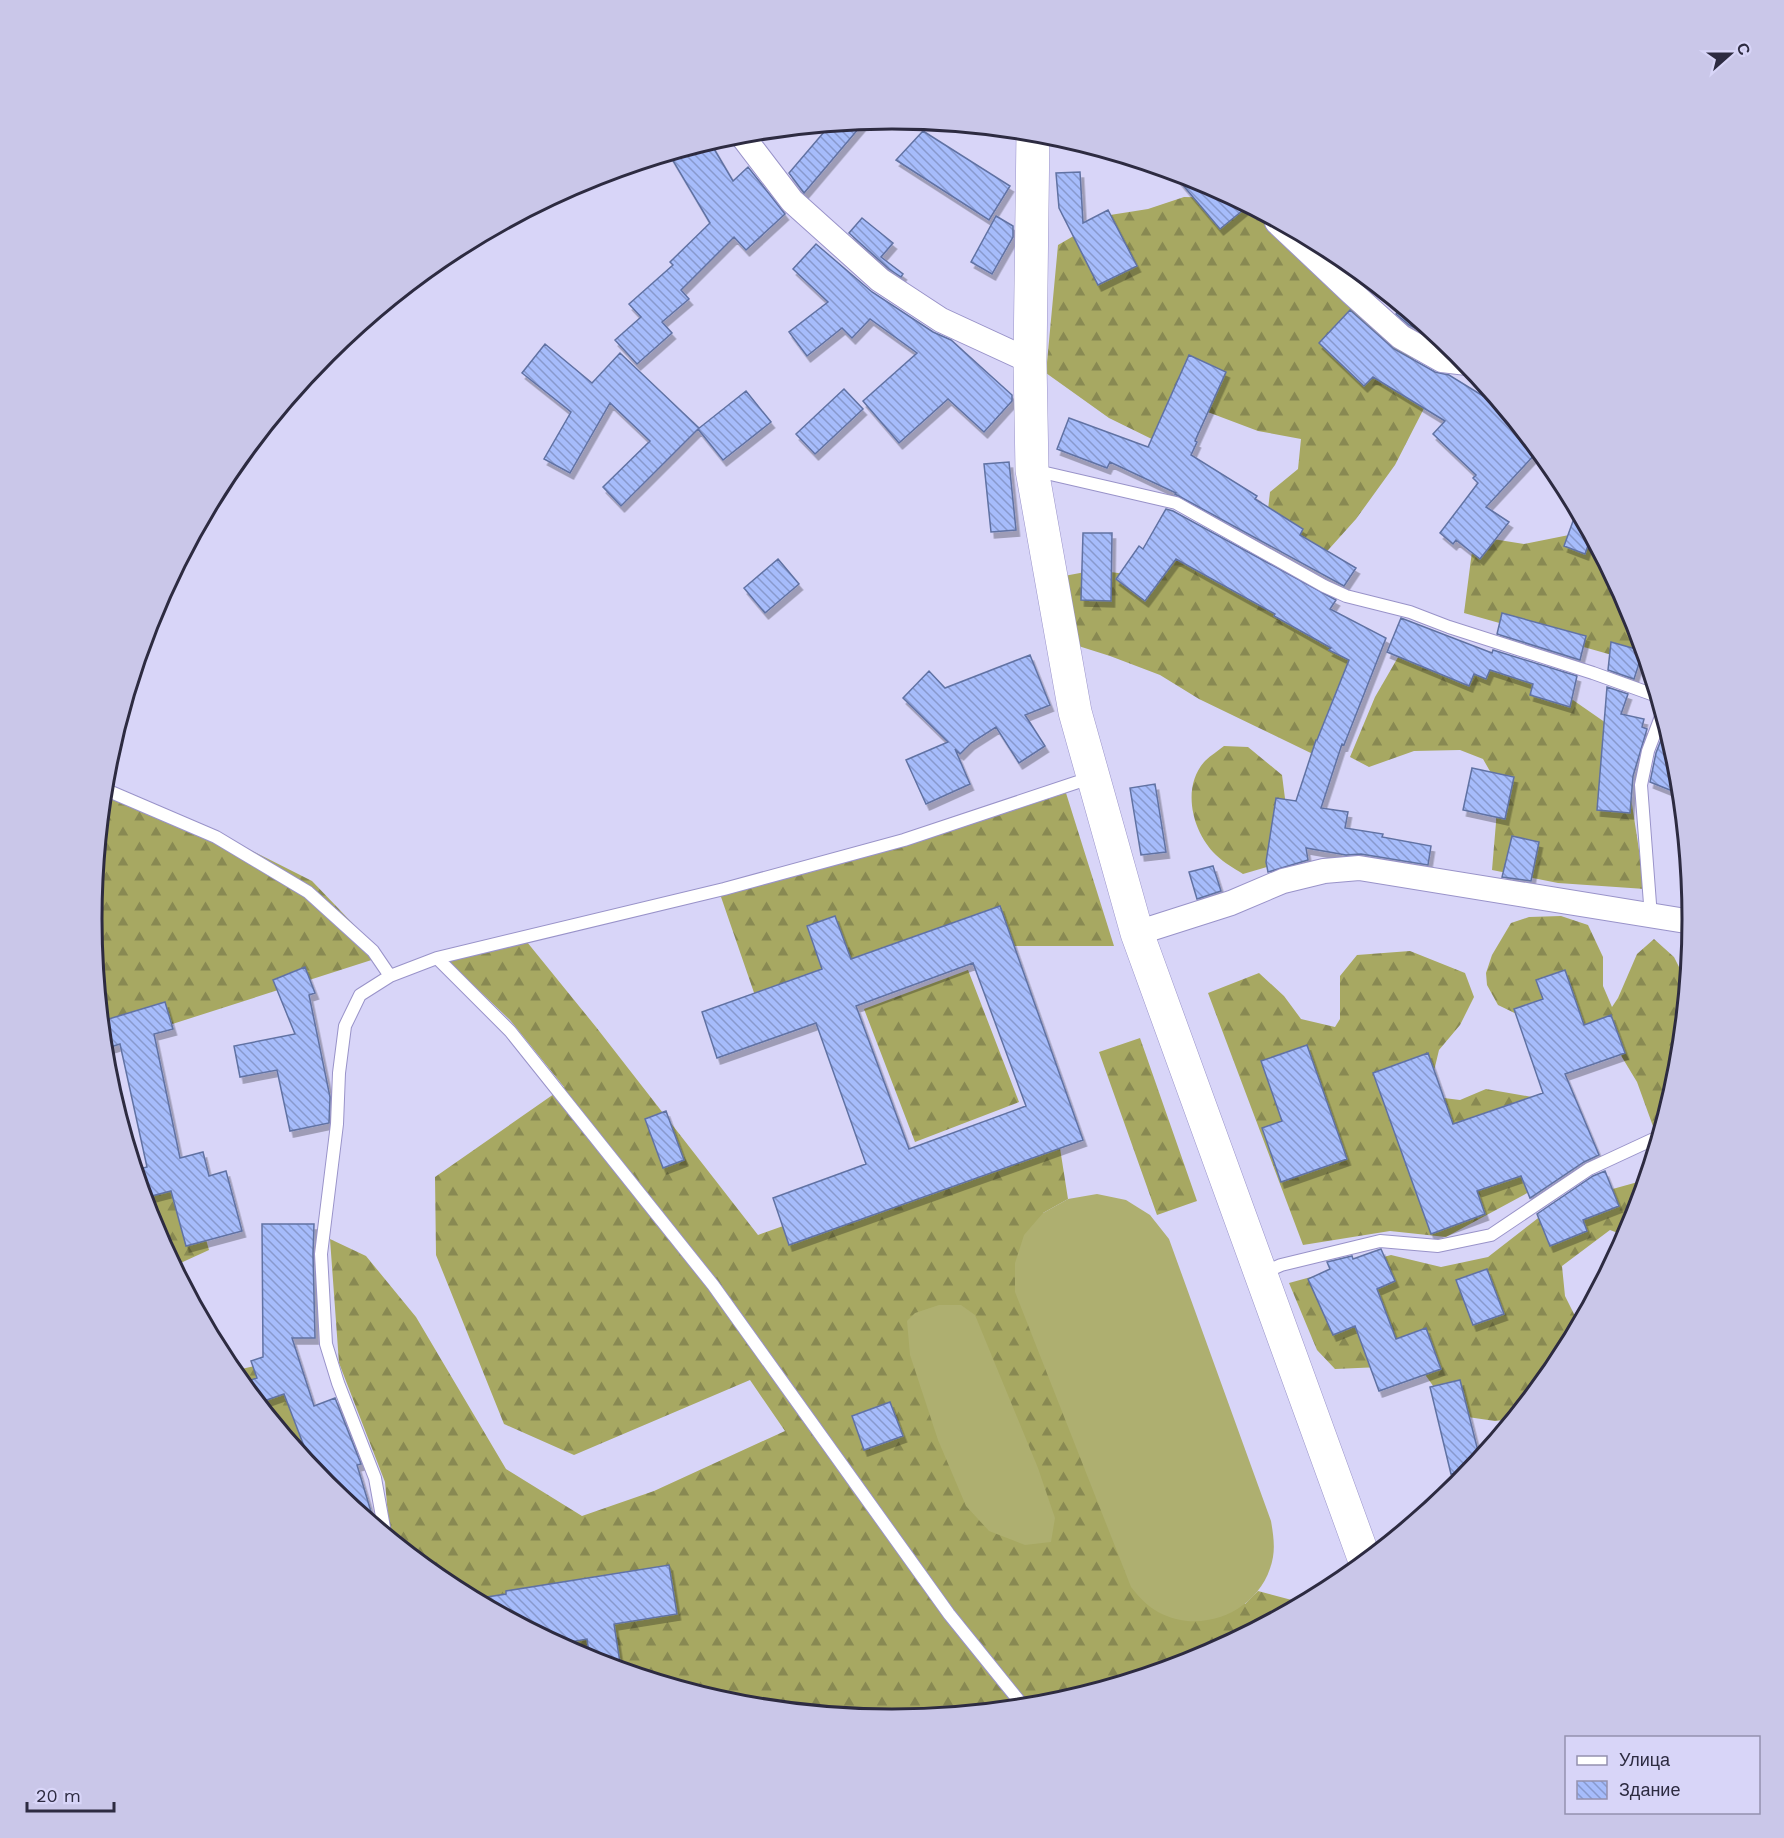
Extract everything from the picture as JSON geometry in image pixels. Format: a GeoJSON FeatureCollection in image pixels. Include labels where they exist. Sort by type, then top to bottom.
{"type":"FeatureCollection","features":[{"type":"Feature","properties":{"kind":"street"},"geometry":{"type":"LineString","coordinates":[[1033,142],[1030,361],[1032,470],[1076,712],[1137,933],[1260,1275],[1365,1552]]}},
{"type":"Feature","properties":{"kind":"street"},"geometry":{"type":"LineString","coordinates":[[747,143],[792,201],[880,280],[941,320],[1030,361]]}},
{"type":"Feature","properties":{"kind":"street"},"geometry":{"type":"LineString","coordinates":[[1298,242],[1401,337],[1442,360],[1452,361]]}},
{"type":"Feature","properties":{"kind":"street"},"geometry":{"type":"LineString","coordinates":[[1137,933],[1231,903],[1283,882],[1324,871],[1359,868],[1682,921]]}},
{"type":"Feature","properties":{"kind":"lane"},"geometry":{"type":"LineString","coordinates":[[1032,470],[1176,503],[1346,596],[1410,612],[1648,693]]}},
{"type":"Feature","properties":{"kind":"lane"},"geometry":{"type":"LineString","coordinates":[[1651,917],[1641,785],[1648,751],[1658,726]]}},
{"type":"Feature","properties":{"kind":"lane"},"geometry":{"type":"LineString","coordinates":[[383,1523],[375,1478],[338,1383],[326,1344],[321,1254],[337,1124],[339,1073],[345,1026],[360,995],[390,975],[437,958],[724,889],[892,843],[1094,777]]}},
{"type":"Feature","properties":{"kind":"lane"},"geometry":{"type":"LineString","coordinates":[[113,793],[216,837],[308,892],[373,951],[390,975]]}},
{"type":"Feature","properties":{"kind":"lane"},"geometry":{"type":"LineString","coordinates":[[437,958],[510,1031],[713,1285],[949,1614],[1017,1699]]}},
{"type":"Feature","properties":{"kind":"lane"},"geometry":{"type":"LineString","coordinates":[[1260,1275],[1281,1264],[1380,1241],[1438,1246],[1491,1235],[1589,1169],[1650,1141]]}},
{"type":"Feature","properties":{"kind":"green space"},"geometry":{"type":"Polygon","coordinates":[[[1184,197],[1213,198],[1271,226],[1343,296],[1438,381],[1395,465],[1356,519],[1321,558],[1266,527],[1270,492],[1298,469],[1301,439],[1258,431],[1189,405],[1166,446],[1109,418],[1046,373],[1058,245],[1110,215],[1148,209],[1184,197]]]}},
{"type":"Feature","properties":{"kind":"green space"},"geometry":{"type":"Polygon","coordinates":[[[1580,531],[1601,570],[1639,663],[1464,613],[1474,536],[1524,544],[1580,531]]]}},
{"type":"Feature","properties":{"kind":"green space"},"geometry":{"type":"Polygon","coordinates":[[[1171,535],[1366,653],[1319,757],[1199,699],[1160,675],[1069,643],[1064,576],[1096,570],[1140,576],[1171,535]]]}},
{"type":"Feature","properties":{"kind":"green space"},"geometry":{"type":"Polygon","coordinates":[[[1408,640],[1547,682],[1619,732],[1645,889],[1558,883],[1492,870],[1499,787],[1483,759],[1460,750],[1414,751],[1369,767],[1350,757],[1375,697],[1408,640]]]}},
{"type":"Feature","properties":{"kind":"green space"},"geometry":{"type":"Polygon","coordinates":[[[1224,746],[1248,747],[1282,775],[1288,822],[1287,861],[1243,874],[1216,855],[1201,834],[1192,809],[1193,783],[1205,761],[1224,746]]]}},
{"type":"Feature","properties":{"kind":"green space"},"geometry":{"type":"Polygon","coordinates":[[[113,788],[217,833],[312,881],[384,956],[112,1043],[104,971],[102,919],[104,867],[113,788]]]}},
{"type":"Feature","properties":{"kind":"green space"},"geometry":{"type":"Polygon","coordinates":[[[1066,793],[1114,946],[995,946],[761,1013],[720,894],[902,846],[1066,793]]]}},
{"type":"Feature","properties":{"kind":"green space"},"geometry":{"type":"Polygon","coordinates":[[[1561,916],[1588,925],[1603,957],[1603,986],[1612,1007],[1637,954],[1654,939],[1674,957],[1680,969],[1675,1022],[1667,1073],[1654,1128],[1637,1082],[1611,1039],[1560,1035],[1498,1005],[1487,985],[1486,973],[1492,955],[1511,923],[1529,917],[1561,916]]]}},
{"type":"Feature","properties":{"kind":"green space"},"geometry":{"type":"Polygon","coordinates":[[[527,942],[758,1235],[1057,1129],[1068,1199],[1043,1213],[1245,1604],[1258,1591],[1292,1600],[1241,1628],[1194,1649],[1146,1667],[1046,1694],[944,1707],[892,1709],[840,1707],[738,1694],[638,1667],[590,1649],[543,1628],[497,1603],[453,1576],[411,1546],[389,1528],[385,1482],[339,1363],[330,1239],[366,1256],[416,1317],[506,1469],[582,1516],[654,1491],[785,1431],[750,1380],[574,1455],[504,1424],[436,1255],[435,1177],[564,1087],[510,1020],[448,961],[527,942]]]}},
{"type":"Feature","properties":{"kind":"green space"},"geometry":{"type":"Polygon","coordinates":[[[1410,951],[1465,973],[1474,997],[1460,1025],[1439,1050],[1428,1096],[1460,1100],[1486,1089],[1532,1097],[1553,1179],[1446,1237],[1390,1231],[1303,1245],[1208,993],[1259,973],[1284,996],[1301,1019],[1335,1027],[1340,1019],[1340,976],[1357,955],[1410,951]]]}},
{"type":"Feature","properties":{"kind":"green space"},"geometry":{"type":"Polygon","coordinates":[[[968,970],[1019,1102],[915,1142],[864,1009],[968,970]]]}},
{"type":"Feature","properties":{"kind":"green space"},"geometry":{"type":"Polygon","coordinates":[[[1140,1038],[1197,1201],[1157,1215],[1099,1052],[1140,1038]]]}},
{"type":"Feature","properties":{"kind":"green space"},"geometry":{"type":"Polygon","coordinates":[[[143,1171],[187,1173],[209,1250],[181,1263],[143,1171]]]}},
{"type":"Feature","properties":{"kind":"green space"},"geometry":{"type":"Polygon","coordinates":[[[1636,1182],[1617,1233],[1610,1230],[1562,1266],[1565,1296],[1575,1316],[1549,1358],[1502,1420],[1454,1415],[1416,1362],[1381,1367],[1335,1369],[1317,1350],[1289,1283],[1391,1255],[1441,1267],[1488,1257],[1555,1205],[1636,1182]]]}},
{"type":"Feature","properties":{"kind":"green space"},"geometry":{"type":"Polygon","coordinates":[[[1097,1194],[1126,1200],[1150,1215],[1169,1239],[1271,1521],[1274,1552],[1267,1575],[1258,1591],[1245,1604],[1212,1619],[1194,1621],[1176,1619],[1158,1612],[1143,1601],[1131,1587],[1015,1292],[1015,1263],[1024,1235],[1043,1213],[1068,1199],[1097,1194]]]}},
{"type":"Feature","properties":{"kind":"green space"},"geometry":{"type":"Polygon","coordinates":[[[939,1305],[961,1305],[975,1315],[1038,1468],[1055,1518],[1051,1542],[1025,1545],[989,1531],[966,1506],[938,1440],[910,1355],[907,1321],[915,1313],[939,1305]]]}},
{"type":"Feature","properties":{"kind":"green space"},"geometry":{"type":"Polygon","coordinates":[[[269,1363],[323,1428],[334,1479],[298,1440],[243,1369],[269,1363]]]}},
{"type":"Feature","properties":{"kind":"building"},"geometry":{"type":"Polygon","coordinates":[[[857,130],[804,193],[789,173],[823,133],[857,130]]]}},
{"type":"Feature","properties":{"kind":"building"},"geometry":{"type":"Polygon","coordinates":[[[923,131],[1010,186],[989,220],[896,160],[923,131]]]}},
{"type":"Feature","properties":{"kind":"building"},"geometry":{"type":"Polygon","coordinates":[[[715,150],[733,181],[748,167],[785,214],[746,250],[734,237],[681,290],[689,299],[662,322],[672,333],[637,364],[615,340],[641,317],[629,304],[673,265],[670,262],[710,223],[673,161],[715,150]]]}},
{"type":"Feature","properties":{"kind":"building"},"geometry":{"type":"Polygon","coordinates":[[[1080,172],[1083,223],[1108,210],[1137,266],[1098,285],[1059,208],[1056,173],[1080,172]]]}},
{"type":"Feature","properties":{"kind":"building"},"geometry":{"type":"Polygon","coordinates":[[[1183,185],[1242,211],[1220,229],[1183,185]]]}},
{"type":"Feature","properties":{"kind":"building"},"geometry":{"type":"Polygon","coordinates":[[[996,216],[1013,226],[1013,237],[992,274],[971,262],[996,216]]]}},
{"type":"Feature","properties":{"kind":"building"},"geometry":{"type":"Polygon","coordinates":[[[862,218],[893,243],[881,257],[903,274],[901,277],[849,233],[862,218]]]}},
{"type":"Feature","properties":{"kind":"building"},"geometry":{"type":"Polygon","coordinates":[[[816,244],[872,292],[933,332],[951,340],[1012,395],[1012,401],[984,432],[948,399],[899,443],[863,401],[917,353],[870,319],[852,338],[842,328],[807,356],[789,332],[828,302],[793,269],[816,244]]]}},
{"type":"Feature","properties":{"kind":"building"},"geometry":{"type":"Polygon","coordinates":[[[1350,310],[1394,349],[1435,372],[1449,375],[1484,395],[1519,438],[1533,457],[1486,507],[1509,522],[1480,559],[1456,540],[1453,544],[1440,533],[1478,483],[1473,478],[1476,475],[1433,434],[1445,421],[1373,377],[1364,386],[1319,343],[1350,310]]]}},
{"type":"Feature","properties":{"kind":"building"},"geometry":{"type":"Polygon","coordinates":[[[1397,312],[1419,330],[1409,325],[1396,314],[1397,312]]]}},
{"type":"Feature","properties":{"kind":"building"},"geometry":{"type":"Polygon","coordinates":[[[545,344],[592,383],[620,353],[699,428],[621,506],[603,487],[650,441],[610,403],[570,473],[544,459],[571,412],[522,373],[545,344]]]}},
{"type":"Feature","properties":{"kind":"building"},"geometry":{"type":"Polygon","coordinates":[[[1189,355],[1226,372],[1191,455],[1257,496],[1255,499],[1303,529],[1300,535],[1356,568],[1344,586],[1176,493],[1110,462],[1107,468],[1057,449],[1069,418],[1148,447],[1189,355]]]}},
{"type":"Feature","properties":{"kind":"building"},"geometry":{"type":"Polygon","coordinates":[[[844,389],[863,409],[815,454],[796,434],[844,389]]]}},
{"type":"Feature","properties":{"kind":"building"},"geometry":{"type":"Polygon","coordinates":[[[746,391],[771,422],[723,460],[698,429],[746,391]]]}},
{"type":"Feature","properties":{"kind":"building"},"geometry":{"type":"Polygon","coordinates":[[[1009,462],[1016,530],[991,532],[984,464],[1009,462]]]}},
{"type":"Feature","properties":{"kind":"building"},"geometry":{"type":"Polygon","coordinates":[[[1166,509],[1336,600],[1330,609],[1386,638],[1344,745],[1342,744],[1321,808],[1348,812],[1345,828],[1383,834],[1382,837],[1431,846],[1428,865],[1306,848],[1308,860],[1268,872],[1266,862],[1276,798],[1296,801],[1316,740],[1349,660],[1274,616],[1275,614],[1176,559],[1145,601],[1116,579],[1139,546],[1143,549],[1166,509]]]}},
{"type":"Feature","properties":{"kind":"building"},"geometry":{"type":"Polygon","coordinates":[[[1573,520],[1588,546],[1585,554],[1564,546],[1573,520]]]}},
{"type":"Feature","properties":{"kind":"building"},"geometry":{"type":"Polygon","coordinates":[[[1083,533],[1112,533],[1111,601],[1081,600],[1083,533]]]}},
{"type":"Feature","properties":{"kind":"building"},"geometry":{"type":"Polygon","coordinates":[[[778,559],[799,584],[765,613],[744,588],[778,559]]]}},
{"type":"Feature","properties":{"kind":"building"},"geometry":{"type":"Polygon","coordinates":[[[1502,613],[1586,636],[1580,660],[1497,634],[1502,613]]]}},
{"type":"Feature","properties":{"kind":"building"},"geometry":{"type":"Polygon","coordinates":[[[1401,618],[1492,653],[1493,650],[1577,676],[1570,707],[1530,695],[1533,684],[1490,670],[1486,679],[1474,674],[1469,686],[1387,652],[1401,618]]]}},
{"type":"Feature","properties":{"kind":"building"},"geometry":{"type":"Polygon","coordinates":[[[1611,642],[1634,648],[1639,663],[1634,679],[1608,670],[1611,642]]]}},
{"type":"Feature","properties":{"kind":"building"},"geometry":{"type":"Polygon","coordinates":[[[1030,655],[1050,705],[1025,715],[1045,746],[1019,763],[996,727],[971,743],[960,754],[955,749],[970,784],[926,804],[906,760],[948,742],[903,698],[929,671],[945,688],[1030,655]]]}},
{"type":"Feature","properties":{"kind":"building"},"geometry":{"type":"Polygon","coordinates":[[[1607,687],[1628,694],[1621,714],[1644,719],[1642,727],[1647,729],[1633,776],[1630,813],[1597,810],[1607,687]]]}},
{"type":"Feature","properties":{"kind":"building"},"geometry":{"type":"Polygon","coordinates":[[[1661,740],[1671,790],[1650,782],[1661,740]]]}},
{"type":"Feature","properties":{"kind":"building"},"geometry":{"type":"Polygon","coordinates":[[[1472,768],[1514,777],[1505,819],[1463,810],[1472,768]]]}},
{"type":"Feature","properties":{"kind":"building"},"geometry":{"type":"Polygon","coordinates":[[[1155,784],[1166,852],[1141,855],[1130,788],[1155,784]]]}},
{"type":"Feature","properties":{"kind":"building"},"geometry":{"type":"Polygon","coordinates":[[[1512,836],[1539,842],[1531,881],[1502,877],[1512,836]]]}},
{"type":"Feature","properties":{"kind":"building"},"geometry":{"type":"Polygon","coordinates":[[[1213,866],[1221,891],[1197,899],[1189,872],[1213,866]]]}},
{"type":"Feature","properties":{"kind":"building"},"geometry":{"type":"Polygon","coordinates":[[[1000,906],[1083,1140],[789,1245],[773,1198],[866,1164],[816,1023],[717,1058],[702,1012],[822,969],[807,926],[835,916],[851,959],[1000,906]],[[973,963],[856,1006],[909,1149],[1026,1106],[973,963]]]}},
{"type":"Feature","properties":{"kind":"building"},"geometry":{"type":"Polygon","coordinates":[[[305,967],[315,993],[309,995],[330,1097],[329,1123],[290,1131],[277,1070],[240,1077],[234,1046],[295,1034],[273,980],[305,967]]]}},
{"type":"Feature","properties":{"kind":"building"},"geometry":{"type":"Polygon","coordinates":[[[1565,970],[1584,1025],[1611,1015],[1625,1053],[1565,1074],[1599,1155],[1584,1162],[1530,1198],[1521,1176],[1477,1191],[1485,1214],[1431,1234],[1373,1073],[1428,1053],[1453,1124],[1543,1093],[1514,1009],[1543,999],[1536,980],[1565,970]]]}},
{"type":"Feature","properties":{"kind":"building"},"geometry":{"type":"Polygon","coordinates":[[[165,1002],[173,1029],[154,1034],[180,1158],[203,1152],[209,1176],[226,1171],[242,1231],[186,1246],[171,1191],[153,1196],[143,1168],[147,1167],[120,1044],[113,1046],[109,1019],[165,1002]]]}},
{"type":"Feature","properties":{"kind":"building"},"geometry":{"type":"Polygon","coordinates":[[[1307,1045],[1347,1159],[1281,1182],[1262,1128],[1282,1121],[1261,1061],[1307,1045]]]}},
{"type":"Feature","properties":{"kind":"building"},"geometry":{"type":"Polygon","coordinates":[[[666,1111],[684,1160],[663,1168],[645,1119],[666,1111]]]}},
{"type":"Feature","properties":{"kind":"building"},"geometry":{"type":"Polygon","coordinates":[[[1605,1171],[1619,1206],[1583,1220],[1587,1231],[1550,1246],[1537,1214],[1593,1176],[1605,1171]]]}},
{"type":"Feature","properties":{"kind":"building"},"geometry":{"type":"Polygon","coordinates":[[[262,1224],[314,1224],[315,1338],[292,1338],[314,1406],[335,1398],[361,1464],[357,1465],[372,1513],[333,1478],[304,1447],[284,1394],[265,1400],[251,1380],[257,1378],[251,1361],[263,1357],[262,1224]]]}},
{"type":"Feature","properties":{"kind":"building"},"geometry":{"type":"Polygon","coordinates":[[[1381,1249],[1395,1281],[1377,1289],[1396,1339],[1426,1328],[1441,1369],[1379,1391],[1355,1326],[1333,1335],[1308,1279],[1330,1269],[1327,1262],[1352,1256],[1353,1259],[1381,1249]]]}},
{"type":"Feature","properties":{"kind":"building"},"geometry":{"type":"Polygon","coordinates":[[[1487,1269],[1504,1314],[1473,1325],[1456,1280],[1487,1269]]]}},
{"type":"Feature","properties":{"kind":"building"},"geometry":{"type":"Polygon","coordinates":[[[1460,1380],[1478,1449],[1456,1473],[1451,1474],[1430,1387],[1460,1380]]]}},
{"type":"Feature","properties":{"kind":"building"},"geometry":{"type":"Polygon","coordinates":[[[890,1402],[903,1436],[864,1450],[852,1416],[890,1402]]]}},
{"type":"Feature","properties":{"kind":"building"},"geometry":{"type":"Polygon","coordinates":[[[669,1565],[677,1614],[614,1624],[620,1660],[588,1648],[587,1639],[573,1641],[543,1628],[487,1597],[506,1594],[506,1591],[669,1565]]]}}]}
